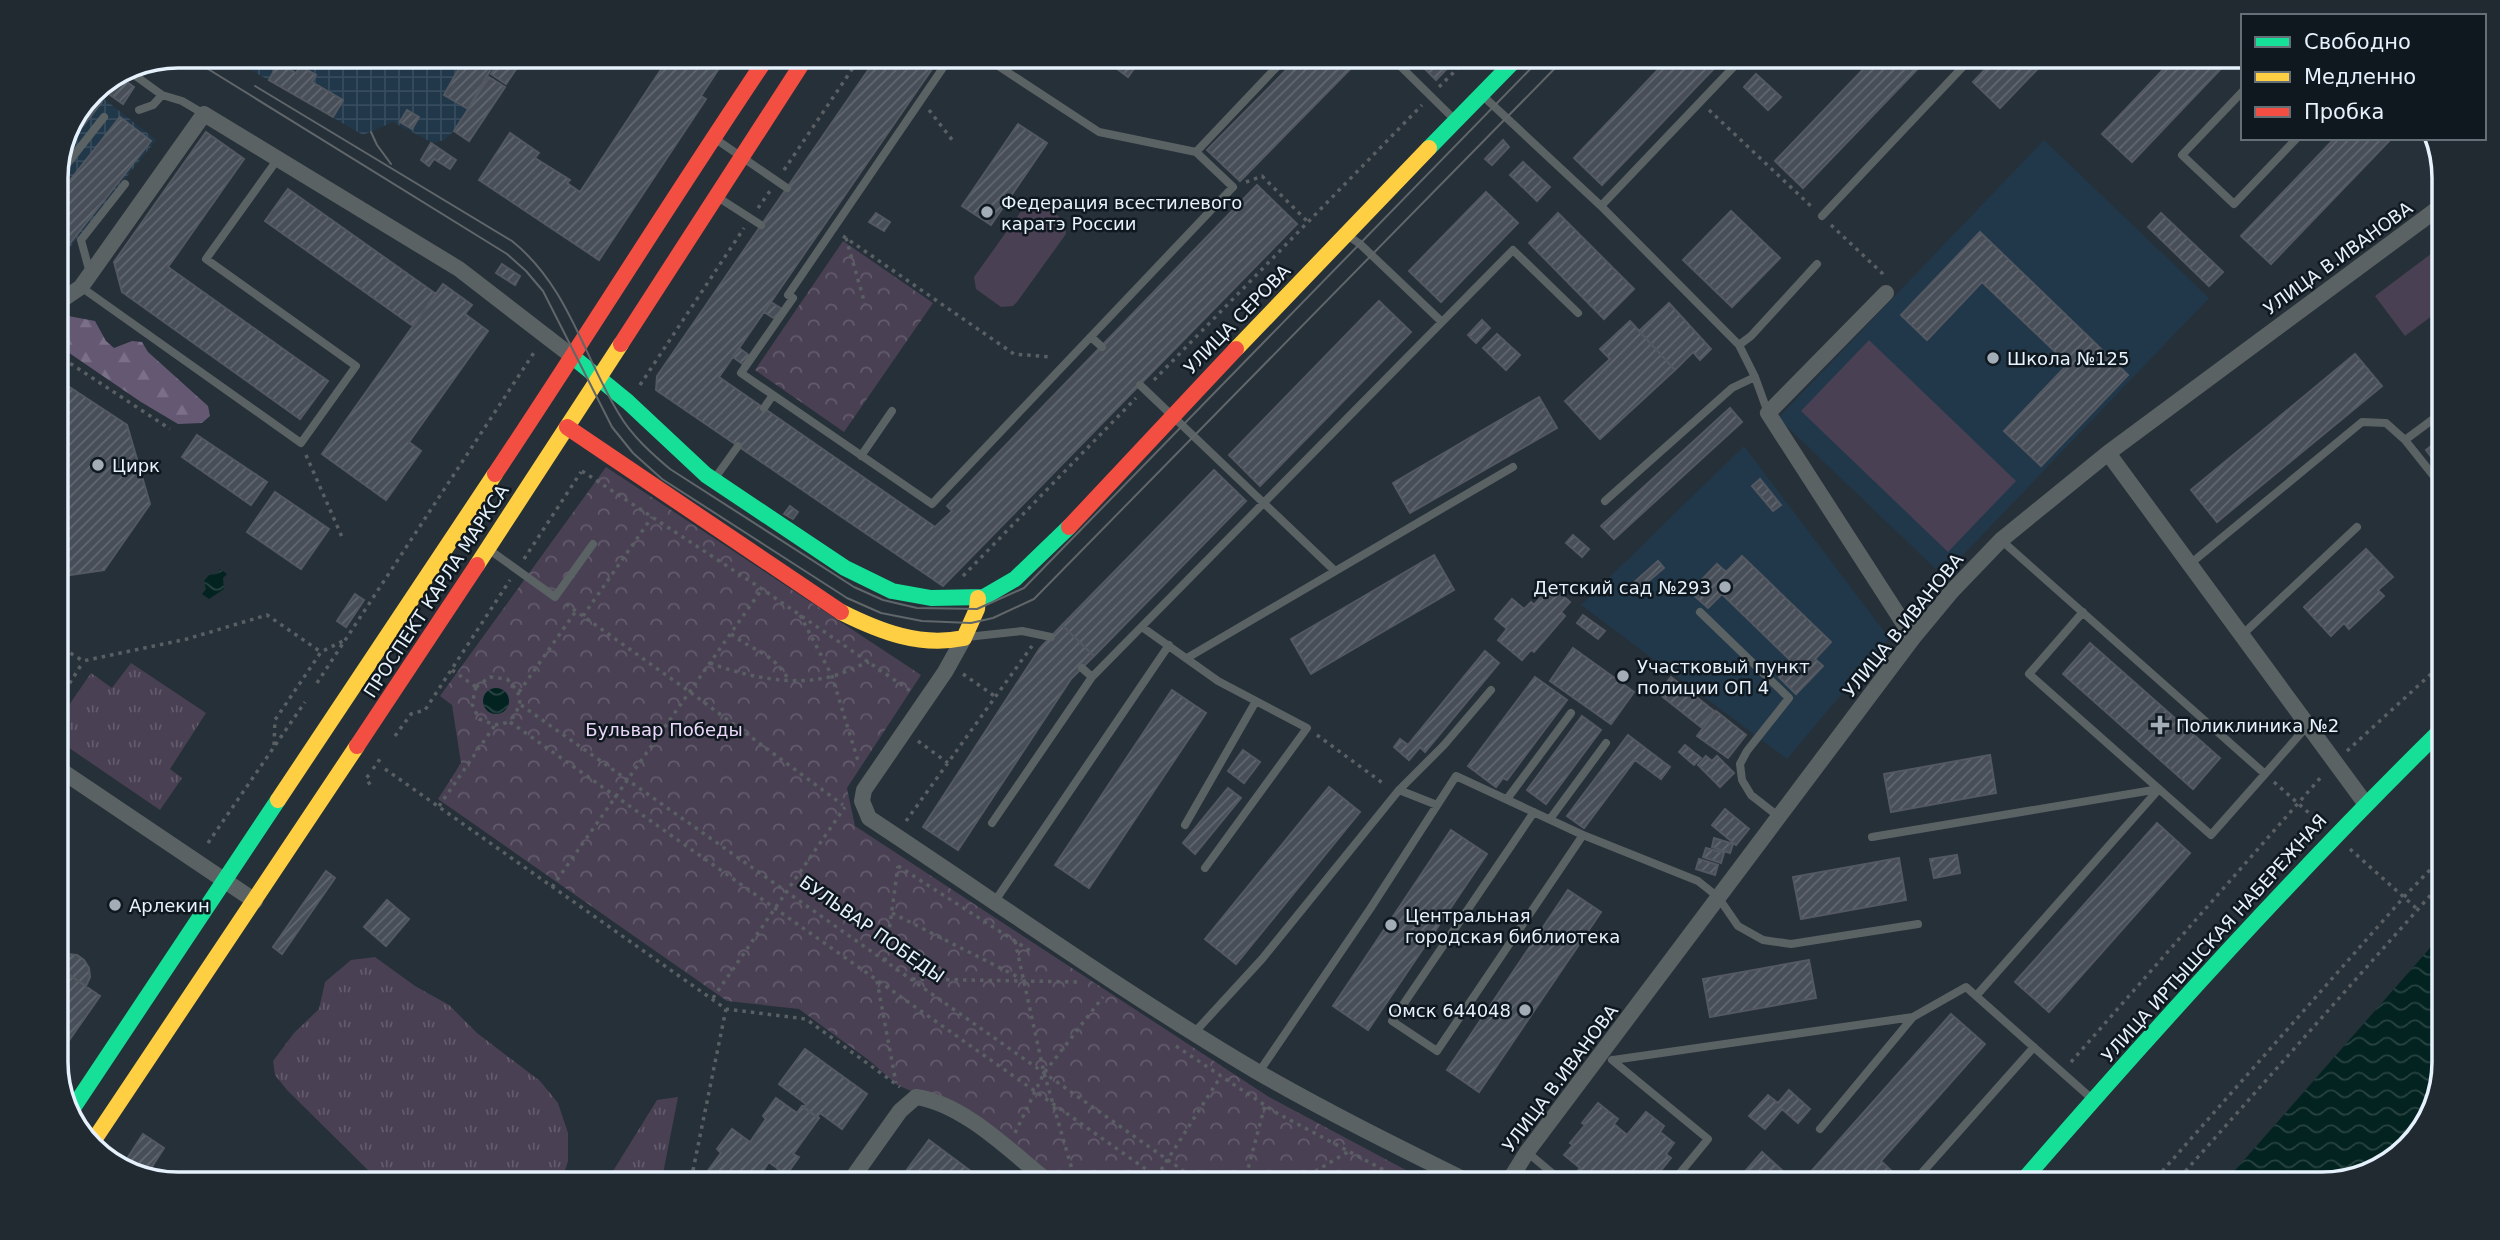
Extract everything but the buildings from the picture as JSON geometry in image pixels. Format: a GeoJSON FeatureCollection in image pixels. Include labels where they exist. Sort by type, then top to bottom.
{"type":"FeatureCollection","features":[{"type":"Feature","properties":{"kind":"main road","name":"ПРОСПЕКТ КАРЛА МАРКСА"},"geometry":{"type":"LineString","coordinates":[[77,1103],[573,357],[760,68]]}},
{"type":"Feature","properties":{"kind":"main road","name":"ПРОСПЕКТ КАРЛА МАРКСА"},"geometry":{"type":"LineString","coordinates":[[97,1135],[600,378],[799,68]]}},
{"type":"Feature","properties":{"kind":"main road","name":"УЛИЦА СЕРОВА"},"geometry":{"type":"LineString","coordinates":[[978,598],[1015,579],[1064,532],[1172,415],[1507,68]]}},
{"type":"Feature","properties":{"kind":"main road"},"geometry":{"type":"LineString","coordinates":[[567,427],[833,608],[869,626],[907,638],[936,643],[964,638],[977,609],[978,598],[931,598],[892,591],[845,568],[714,481],[573,357]]}},
{"type":"Feature","properties":{"kind":"main road","name":"УЛИЦА ИРТЫШСКАЯ НАБЕРЕЖНАЯ"},"geometry":{"type":"LineString","coordinates":[[2030,1172],[2224,951],[2365,803],[2432,739]]}},
{"type":"Feature","properties":{"kind":"street"},"geometry":{"type":"LineString","coordinates":[[68,294],[86,280],[204,114],[459,269],[573,357]]}},
{"type":"Feature","properties":{"kind":"street","name":"УЛИЦА В.ИВАНОВА"},"geometry":{"type":"LineString","coordinates":[[1514,1172],[1527,1152],[1608,1056],[1718,897],[1913,638],[1952,591],[2001,540],[2108,453],[2432,213]]}},
{"type":"Feature","properties":{"kind":"street"},"geometry":{"type":"LineString","coordinates":[[1886,293],[1768,413],[1913,638]]}},
{"type":"Feature","properties":{"kind":"street"},"geometry":{"type":"LineString","coordinates":[[2108,453],[2365,803]]}},
{"type":"Feature","properties":{"kind":"street"},"geometry":{"type":"LineString","coordinates":[[964,638],[950,665],[864,790],[862,801],[869,818],[1194,1033],[1259,1072],[1449,1172]]}},
{"type":"Feature","properties":{"kind":"street"},"geometry":{"type":"LineString","coordinates":[[68,775],[255,901]]}},
{"type":"Feature","properties":{"kind":"street"},"geometry":{"type":"LineString","coordinates":[[857,1172],[901,1111],[916,1097],[951,1108],[1036,1172]]}},
{"type":"Feature","properties":{"kind":"lane"},"geometry":{"type":"LineString","coordinates":[[943,68],[808,257],[788,295],[793,298],[741,373],[932,504],[1233,187],[1196,152],[1099,132],[1002,68]]}},
{"type":"Feature","properties":{"kind":"lane"},"geometry":{"type":"LineString","coordinates":[[1196,152],[1276,68]]}},
{"type":"Feature","properties":{"kind":"lane"},"geometry":{"type":"LineString","coordinates":[[1402,68],[1455,120]]}},
{"type":"Feature","properties":{"kind":"lane"},"geometry":{"type":"LineString","coordinates":[[1601,206],[1732,68]]}},
{"type":"Feature","properties":{"kind":"lane"},"geometry":{"type":"LineString","coordinates":[[1822,216],[1962,68]]}},
{"type":"Feature","properties":{"kind":"lane"},"geometry":{"type":"LineString","coordinates":[[137,77],[162,95],[182,101],[204,114]]}},
{"type":"Feature","properties":{"kind":"lane"},"geometry":{"type":"LineString","coordinates":[[2241,93],[2182,155],[2234,204],[2295,140]]}},
{"type":"Feature","properties":{"kind":"lane"},"geometry":{"type":"LineString","coordinates":[[1481,94],[1601,206],[1739,345],[1755,377],[1768,413]]}},
{"type":"Feature","properties":{"kind":"lane"},"geometry":{"type":"LineString","coordinates":[[139,110],[153,106],[162,95]]}},
{"type":"Feature","properties":{"kind":"lane"},"geometry":{"type":"LineString","coordinates":[[70,160],[104,117]]}},
{"type":"Feature","properties":{"kind":"lane"},"geometry":{"type":"LineString","coordinates":[[713,137],[787,188]]}},
{"type":"Feature","properties":{"kind":"lane"},"geometry":{"type":"LineString","coordinates":[[125,184],[81,240],[86,280],[301,443],[356,366],[206,259],[277,160]]}},
{"type":"Feature","properties":{"kind":"lane"},"geometry":{"type":"LineString","coordinates":[[715,195],[761,225]]}},
{"type":"Feature","properties":{"kind":"lane"},"geometry":{"type":"LineString","coordinates":[[1345,234],[1360,244],[1442,322]]}},
{"type":"Feature","properties":{"kind":"lane"},"geometry":{"type":"LineString","coordinates":[[992,823],[1092,677],[1513,250],[1577,313]]}},
{"type":"Feature","properties":{"kind":"lane"},"geometry":{"type":"LineString","coordinates":[[1739,345],[1751,336],[1817,264]]}},
{"type":"Feature","properties":{"kind":"lane"},"geometry":{"type":"LineString","coordinates":[[1091,337],[1102,347]]}},
{"type":"Feature","properties":{"kind":"lane"},"geometry":{"type":"LineString","coordinates":[[1605,501],[1732,388],[1755,377]]}},
{"type":"Feature","properties":{"kind":"lane"},"geometry":{"type":"LineString","coordinates":[[1142,387],[1335,571]]}},
{"type":"Feature","properties":{"kind":"lane"},"geometry":{"type":"LineString","coordinates":[[764,408],[773,395]]}},
{"type":"Feature","properties":{"kind":"lane"},"geometry":{"type":"LineString","coordinates":[[862,456],[892,411]]}},
{"type":"Feature","properties":{"kind":"lane"},"geometry":{"type":"LineString","coordinates":[[2404,440],[2432,420]]}},
{"type":"Feature","properties":{"kind":"lane"},"geometry":{"type":"LineString","coordinates":[[2190,564],[2362,422],[2386,423],[2432,474]]}},
{"type":"Feature","properties":{"kind":"lane"},"geometry":{"type":"LineString","coordinates":[[714,481],[738,446]]}},
{"type":"Feature","properties":{"kind":"lane"},"geometry":{"type":"LineString","coordinates":[[1187,658],[1513,467]]}},
{"type":"Feature","properties":{"kind":"lane"},"geometry":{"type":"LineString","coordinates":[[2242,635],[2357,527]]}},
{"type":"Feature","properties":{"kind":"lane"},"geometry":{"type":"LineString","coordinates":[[2001,540],[2265,774]]}},
{"type":"Feature","properties":{"kind":"lane"},"geometry":{"type":"LineString","coordinates":[[487,548],[555,597],[593,544]]}},
{"type":"Feature","properties":{"kind":"lane"},"geometry":{"type":"LineString","coordinates":[[1700,612],[1789,698],[1747,751],[1740,764],[1742,780],[1751,795],[1778,816]]}},
{"type":"Feature","properties":{"kind":"lane"},"geometry":{"type":"LineString","coordinates":[[2083,612],[2029,674],[2211,835],[2308,725]]}},
{"type":"Feature","properties":{"kind":"lane"},"geometry":{"type":"LineString","coordinates":[[1142,627],[1218,681],[1307,728],[1205,868]]}},
{"type":"Feature","properties":{"kind":"lane"},"geometry":{"type":"LineString","coordinates":[[964,638],[1023,631],[1051,637]]}},
{"type":"Feature","properties":{"kind":"lane"},"geometry":{"type":"LineString","coordinates":[[995,901],[1169,645]]}},
{"type":"Feature","properties":{"kind":"lane"},"geometry":{"type":"LineString","coordinates":[[1082,668],[1092,677]]}},
{"type":"Feature","properties":{"kind":"lane"},"geometry":{"type":"LineString","coordinates":[[1194,1033],[1262,959],[1399,790],[1444,745],[1491,690]]}},
{"type":"Feature","properties":{"kind":"lane"},"geometry":{"type":"LineString","coordinates":[[1185,825],[1256,701]]}},
{"type":"Feature","properties":{"kind":"lane"},"geometry":{"type":"LineString","coordinates":[[1507,799],[1571,713]]}},
{"type":"Feature","properties":{"kind":"lane"},"geometry":{"type":"LineString","coordinates":[[1550,819],[1606,743]]}},
{"type":"Feature","properties":{"kind":"lane"},"geometry":{"type":"LineString","coordinates":[[1259,1072],[1456,776],[1583,835],[1698,881],[1718,897],[1738,926],[1763,940],[1791,944],[1917,924]]}},
{"type":"Feature","properties":{"kind":"lane"},"geometry":{"type":"LineString","coordinates":[[1872,837],[2159,789]]}},
{"type":"Feature","properties":{"kind":"lane"},"geometry":{"type":"LineString","coordinates":[[1976,996],[2159,789]]}},
{"type":"Feature","properties":{"kind":"lane"},"geometry":{"type":"LineString","coordinates":[[1399,790],[1437,805]]}},
{"type":"Feature","properties":{"kind":"lane"},"geometry":{"type":"LineString","coordinates":[[1534,812],[1392,1021],[1437,1051],[1583,835]]}},
{"type":"Feature","properties":{"kind":"lane"},"geometry":{"type":"LineString","coordinates":[[1819,1129],[1913,1017],[1966,987],[2093,1100]]}},
{"type":"Feature","properties":{"kind":"lane"},"geometry":{"type":"LineString","coordinates":[[1608,1056],[1913,1017]]}},
{"type":"Feature","properties":{"kind":"lane"},"geometry":{"type":"LineString","coordinates":[[1923,1172],[2034,1047]]}},
{"type":"Feature","properties":{"kind":"lane"},"geometry":{"type":"LineString","coordinates":[[1608,1056],[1708,1139],[1681,1172]]}},
{"type":"Feature","properties":{"kind":"lane"},"geometry":{"type":"LineString","coordinates":[[1527,1152],[1551,1172]]}},
{"type":"Feature","properties":{"kind":"path"},"geometry":{"type":"LineString","coordinates":[[955,584],[1142,387],[1458,68]]}},
{"type":"Feature","properties":{"kind":"path"},"geometry":{"type":"LineString","coordinates":[[1700,101],[1882,273],[1886,293]]}},
{"type":"Feature","properties":{"kind":"path"},"geometry":{"type":"LineString","coordinates":[[919,103],[933,112],[953,141]]}},
{"type":"Feature","properties":{"kind":"path"},"geometry":{"type":"LineString","coordinates":[[1233,187],[1262,176],[1308,222]]}},
{"type":"Feature","properties":{"kind":"path"},"geometry":{"type":"LineString","coordinates":[[833,223],[846,238],[1014,354],[1070,358]]}},
{"type":"Feature","properties":{"kind":"path"},"geometry":{"type":"LineString","coordinates":[[846,238],[865,304]]}},
{"type":"Feature","properties":{"kind":"path"},"geometry":{"type":"LineString","coordinates":[[317,683],[535,351]]}},
{"type":"Feature","properties":{"kind":"path"},"geometry":{"type":"LineString","coordinates":[[68,362],[170,429]]}},
{"type":"Feature","properties":{"kind":"path"},"geometry":{"type":"LineString","coordinates":[[301,443],[342,537]]}},
{"type":"Feature","properties":{"kind":"path"},"geometry":{"type":"LineString","coordinates":[[395,736],[411,714],[425,710],[586,465]]}},
{"type":"Feature","properties":{"kind":"path"},"geometry":{"type":"LineString","coordinates":[[582,471],[926,701]]}},
{"type":"Feature","properties":{"kind":"path"},"geometry":{"type":"LineString","coordinates":[[583,616],[652,517]]}},
{"type":"Feature","properties":{"kind":"path"},"geometry":{"type":"LineString","coordinates":[[552,887],[762,589]]}},
{"type":"Feature","properties":{"kind":"path"},"geometry":{"type":"LineString","coordinates":[[555,597],[845,806],[713,998]]}},
{"type":"Feature","properties":{"kind":"path"},"geometry":{"type":"LineString","coordinates":[[519,692],[576,611]]}},
{"type":"Feature","properties":{"kind":"path"},"geometry":{"type":"LineString","coordinates":[[799,614],[832,677],[859,766]]}},
{"type":"Feature","properties":{"kind":"path"},"geometry":{"type":"LineString","coordinates":[[68,686],[83,662],[187,639],[267,615],[321,652]]}},
{"type":"Feature","properties":{"kind":"path"},"geometry":{"type":"LineString","coordinates":[[730,634],[745,645],[772,658],[789,680]]}},
{"type":"Feature","properties":{"kind":"path"},"geometry":{"type":"LineString","coordinates":[[906,821],[1040,635]]}},
{"type":"Feature","properties":{"kind":"path"},"geometry":{"type":"LineString","coordinates":[[274,747],[275,720],[321,652],[346,640]]}},
{"type":"Feature","properties":{"kind":"path"},"geometry":{"type":"LineString","coordinates":[[68,652],[83,662]]}},
{"type":"Feature","properties":{"kind":"path"},"geometry":{"type":"LineString","coordinates":[[710,663],[732,672],[789,680],[832,677],[869,662]]}},
{"type":"Feature","properties":{"kind":"path"},"geometry":{"type":"LineString","coordinates":[[950,665],[996,697]]}},
{"type":"Feature","properties":{"kind":"path"},"geometry":{"type":"LineString","coordinates":[[452,670],[476,687]]}},
{"type":"Feature","properties":{"kind":"path"},"geometry":{"type":"LineString","coordinates":[[2062,1073],[2335,762],[2432,673]]}},
{"type":"Feature","properties":{"kind":"path"},"geometry":{"type":"LineString","coordinates":[[490,677],[507,679],[519,692],[521,705],[510,722],[495,725],[480,719],[472,704],[476,687],[490,677]]}},
{"type":"Feature","properties":{"kind":"path"},"geometry":{"type":"LineString","coordinates":[[208,843],[305,702]]}},
{"type":"Feature","properties":{"kind":"path","name":"БУЛЬВАР ПОБЕДЫ"},"geometry":{"type":"LineString","coordinates":[[521,705],[1184,1172]]}},
{"type":"Feature","properties":{"kind":"path"},"geometry":{"type":"LineString","coordinates":[[510,722],[1149,1172]]}},
{"type":"Feature","properties":{"kind":"path"},"geometry":{"type":"LineString","coordinates":[[439,806],[495,725]]}},
{"type":"Feature","properties":{"kind":"path"},"geometry":{"type":"LineString","coordinates":[[1307,728],[1379,782],[1399,790]]}},
{"type":"Feature","properties":{"kind":"path"},"geometry":{"type":"LineString","coordinates":[[905,731],[948,763]]}},
{"type":"Feature","properties":{"kind":"path"},"geometry":{"type":"LineString","coordinates":[[385,769],[726,1009],[806,1020],[897,1085],[877,980]]}},
{"type":"Feature","properties":{"kind":"path"},"geometry":{"type":"LineString","coordinates":[[366,778],[372,788]]}},
{"type":"Feature","properties":{"kind":"path"},"geometry":{"type":"LineString","coordinates":[[885,961],[900,855]]}},
{"type":"Feature","properties":{"kind":"path"},"geometry":{"type":"LineString","coordinates":[[2162,1172],[2432,868]]}},
{"type":"Feature","properties":{"kind":"path"},"geometry":{"type":"LineString","coordinates":[[2185,1172],[2432,894]]}},
{"type":"Feature","properties":{"kind":"path"},"geometry":{"type":"LineString","coordinates":[[892,913],[1024,980]]}},
{"type":"Feature","properties":{"kind":"path"},"geometry":{"type":"LineString","coordinates":[[1015,941],[1044,1073],[1073,1172]]}},
{"type":"Feature","properties":{"kind":"path"},"geometry":{"type":"LineString","coordinates":[[911,979],[1078,982]]}},
{"type":"Feature","properties":{"kind":"path"},"geometry":{"type":"LineString","coordinates":[[1015,1133],[1044,1073],[1103,997]]}},
{"type":"Feature","properties":{"kind":"path"},"geometry":{"type":"LineString","coordinates":[[693,1172],[726,1009]]}},
{"type":"Feature","properties":{"kind":"path"},"geometry":{"type":"LineString","coordinates":[[1159,1172],[1221,1076]]}},
{"type":"Feature","properties":{"kind":"path"},"geometry":{"type":"LineString","coordinates":[[1247,1172],[1265,1105]]}},
{"type":"Feature","properties":{"kind":"path"},"geometry":{"type":"LineString","coordinates":[[1314,1172],[1348,1152]]}},
{"type":"Feature","properties":{"kind":"shaded area"},"geometry":{"type":"Polygon","coordinates":[[[248,68],[495,68],[454,131],[444,140],[433,143],[393,122],[363,135],[248,68]]]}},
{"type":"Feature","properties":{"kind":"shaded area"},"geometry":{"type":"Polygon","coordinates":[[[104,99],[156,140],[68,250],[68,171],[72,150],[87,117],[104,99]]]}},
{"type":"Feature","properties":{"kind":"shaded area","name":"Школа №125"},"geometry":{"type":"Polygon","coordinates":[[[2044,140],[2209,298],[1943,576],[1778,418],[2044,140]]]}},
{"type":"Feature","properties":{"kind":"shaded area","name":"Детский сад №293"},"geometry":{"type":"Polygon","coordinates":[[[1744,446],[1889,638],[1787,759],[1581,605],[1744,446]]]}},
{"type":"Feature","properties":{"kind":"green space"},"geometry":{"type":"Polygon","coordinates":[[[1033,203],[1044,206],[1060,217],[1066,234],[1017,302],[1013,306],[1001,307],[976,289],[974,277],[1022,210],[1033,203]]]}},
{"type":"Feature","properties":{"kind":"green space"},"geometry":{"type":"Polygon","coordinates":[[[843,241],[933,303],[844,432],[755,370],[843,241]]]}},
{"type":"Feature","properties":{"kind":"green space"},"geometry":{"type":"Polygon","coordinates":[[[2432,253],[2432,316],[2405,336],[2375,296],[2432,253]]]}},
{"type":"Feature","properties":{"kind":"green space"},"geometry":{"type":"Polygon","coordinates":[[[68,316],[95,321],[106,341],[114,348],[132,341],[142,342],[148,352],[208,406],[210,416],[202,423],[178,424],[68,352],[68,316]]]}},
{"type":"Feature","properties":{"kind":"green space"},"geometry":{"type":"Polygon","coordinates":[[[1869,340],[2016,481],[1948,552],[1801,411],[1869,340]]]}},
{"type":"Feature","properties":{"kind":"green space","name":"Бульвар Победы"},"geometry":{"type":"Polygon","coordinates":[[[606,467],[921,675],[847,788],[855,826],[1269,1097],[1410,1172],[1047,1172],[982,1121],[897,1085],[870,1061],[799,1009],[727,1001],[438,799],[461,763],[452,705],[440,696],[606,467]]]}},
{"type":"Feature","properties":{"kind":"green space"},"geometry":{"type":"Polygon","coordinates":[[[131,663],[206,713],[170,769],[182,778],[160,810],[68,747],[68,707],[91,673],[112,688],[131,663]]]}},
{"type":"Feature","properties":{"kind":"green space"},"geometry":{"type":"Polygon","coordinates":[[[375,957],[415,986],[449,1005],[477,1033],[540,1081],[558,1103],[568,1133],[568,1161],[565,1172],[370,1172],[287,1090],[275,1075],[273,1061],[294,1033],[319,1009],[325,982],[351,960],[375,957]]]}},
{"type":"Feature","properties":{"kind":"green space"},"geometry":{"type":"Polygon","coordinates":[[[678,1097],[663,1172],[612,1172],[657,1100],[678,1097]]]}},
{"type":"Feature","properties":{"kind":"water"},"geometry":{"type":"Polygon","coordinates":[[[220,569],[227,574],[223,578],[224,589],[209,599],[202,594],[206,589],[204,581],[209,575],[217,574],[220,569]]]}},
{"type":"Feature","properties":{"kind":"water"},"geometry":{"type":"Polygon","coordinates":[[[496,688],[506,691],[509,701],[506,711],[496,714],[486,711],[483,701],[486,691],[496,688]]]}},
{"type":"Feature","properties":{"kind":"water"},"geometry":{"type":"Polygon","coordinates":[[[2432,946],[2431,1076],[2420,1110],[2404,1134],[2383,1153],[2350,1168],[2321,1172],[2234,1172],[2432,946]]]}},
{"type":"Feature","properties":{"kind":"tram line"},"geometry":{"type":"LineString","coordinates":[[206,68],[507,254],[526,271],[543,291],[612,427],[633,453],[662,479],[847,598],[881,613],[922,621],[971,623],[993,618],[1034,599],[1555,68]]}},
{"type":"Feature","properties":{"kind":"tram line"},"geometry":{"type":"LineString","coordinates":[[255,86],[512,241],[531,259],[561,300],[624,422],[642,444],[670,469],[854,587],[883,600],[917,608],[977,609],[1024,588],[1531,68]]}},
{"type":"Feature","properties":{"kind":"tram line"},"geometry":{"type":"LineString","coordinates":[[371,132],[391,164]]}},
{"type":"Feature","properties":{"kind":"traffic: fast"},"geometry":{"type":"LineString","coordinates":[[1429,148],[1507,68]]}},
{"type":"Feature","properties":{"kind":"traffic: fast"},"geometry":{"type":"LineString","coordinates":[[573,357],[628,402],[706,475],[845,568],[892,591],[931,598],[984,597],[1015,579],[1069,527]]}},
{"type":"Feature","properties":{"kind":"traffic: fast"},"geometry":{"type":"LineString","coordinates":[[2031,1172],[2227,951],[2432,739]]}},
{"type":"Feature","properties":{"kind":"traffic: fast"},"geometry":{"type":"LineString","coordinates":[[77,1103],[278,800]]}},
{"type":"Feature","properties":{"kind":"traffic: slow"},"geometry":{"type":"LineString","coordinates":[[1236,349],[1429,148]]}},
{"type":"Feature","properties":{"kind":"traffic: slow"},"geometry":{"type":"LineString","coordinates":[[477,565],[621,344]]}},
{"type":"Feature","properties":{"kind":"traffic: slow"},"geometry":{"type":"LineString","coordinates":[[278,800],[495,474]]}},
{"type":"Feature","properties":{"kind":"traffic: slow"},"geometry":{"type":"LineString","coordinates":[[841,612],[901,636],[932,641],[948,640],[964,638],[977,609],[978,598]]}},
{"type":"Feature","properties":{"kind":"traffic: slow"},"geometry":{"type":"LineString","coordinates":[[97,1135],[357,746]]}},
{"type":"Feature","properties":{"kind":"traffic: jam"},"geometry":{"type":"LineString","coordinates":[[495,474],[760,68]]}},
{"type":"Feature","properties":{"kind":"traffic: jam"},"geometry":{"type":"LineString","coordinates":[[621,344],[799,68]]}},
{"type":"Feature","properties":{"kind":"traffic: jam"},"geometry":{"type":"LineString","coordinates":[[1069,527],[1236,349]]}},
{"type":"Feature","properties":{"kind":"traffic: jam"},"geometry":{"type":"LineString","coordinates":[[567,427],[841,612]]}},
{"type":"Feature","properties":{"kind":"traffic: jam"},"geometry":{"type":"LineString","coordinates":[[357,746],[477,565]]}},
{"type":"Feature","properties":{"kind":"place","name":"Федерация всестилевого каратэ России"},"geometry":{"type":"Point","coordinates":[987,212]}},
{"type":"Feature","properties":{"kind":"place","name":"Школа №125"},"geometry":{"type":"Point","coordinates":[1993,358]}},
{"type":"Feature","properties":{"kind":"place","name":"Цирк"},"geometry":{"type":"Point","coordinates":[98,465]}},
{"type":"Feature","properties":{"kind":"place","name":"Детский сад №293"},"geometry":{"type":"Point","coordinates":[1725,587]}},
{"type":"Feature","properties":{"kind":"place","name":"Участковый пункт полиции ОП 4"},"geometry":{"type":"Point","coordinates":[1623,676]}},
{"type":"Feature","properties":{"kind":"place","name":"Поликлиника №2"},"geometry":{"type":"Point","coordinates":[2160,725]}},
{"type":"Feature","properties":{"kind":"place","name":"Арлекин"},"geometry":{"type":"Point","coordinates":[115,905]}},
{"type":"Feature","properties":{"kind":"place","name":"Центральная городская библиотека"},"geometry":{"type":"Point","coordinates":[1391,925]}},
{"type":"Feature","properties":{"kind":"place","name":"Омск 644048"},"geometry":{"type":"Point","coordinates":[1525,1010]}}]}
